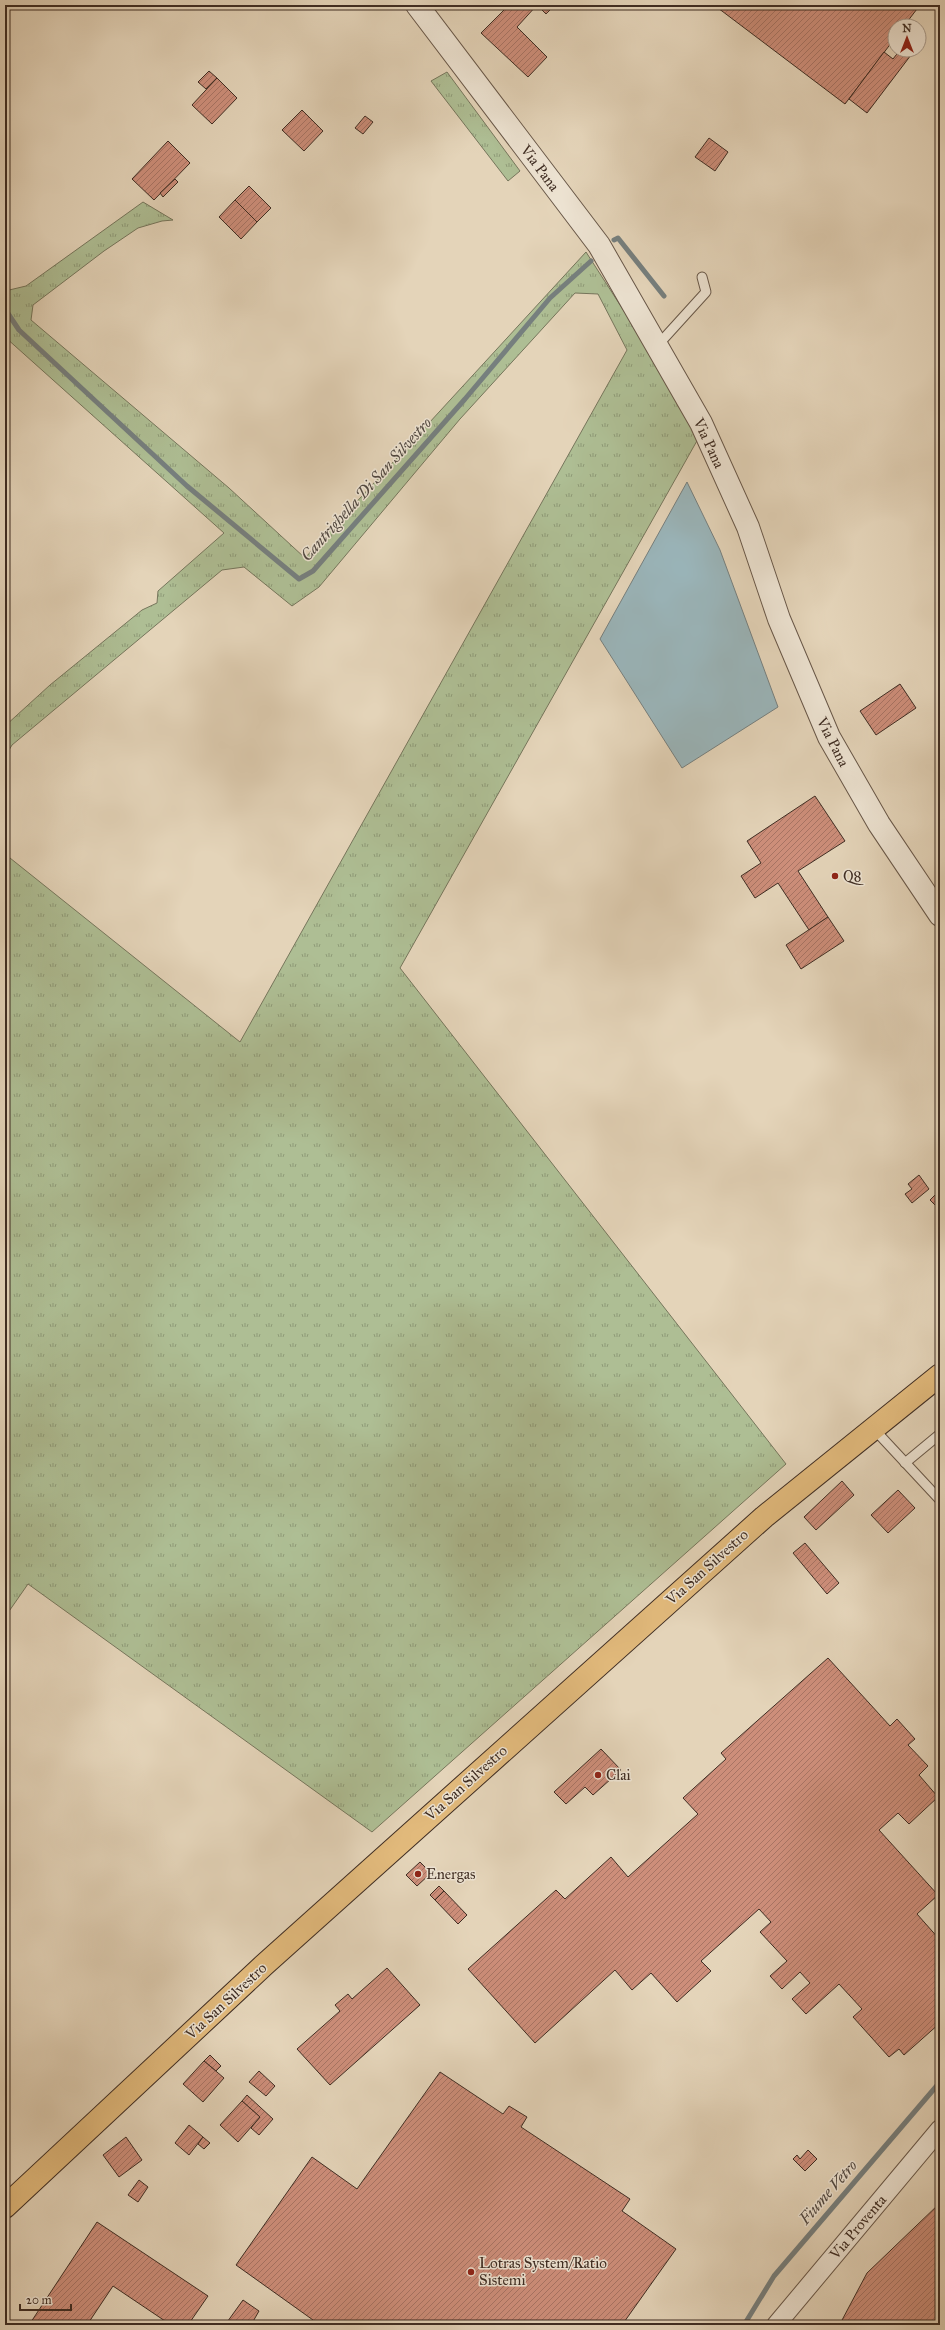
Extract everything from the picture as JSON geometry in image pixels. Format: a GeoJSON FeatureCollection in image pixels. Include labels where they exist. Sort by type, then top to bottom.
{"type":"FeatureCollection","features":[{"type":"Feature","properties":{"kind":"main road","name":"Via San Silvestro"},"geometry":{"type":"LineString","coordinates":[[5,2207],[282,1949],[764,1517],[940,1375]]}},
{"type":"Feature","properties":{"kind":"street","name":"Via Pana"},"geometry":{"type":"LineString","coordinates":[[417,5],[599,245],[701,423],[748,528],[779,619],[829,737],[879,824],[940,915]]}},
{"type":"Feature","properties":{"kind":"street","name":"Via Proventa"},"geometry":{"type":"LineString","coordinates":[[776,2325],[940,2129]]}},
{"type":"Feature","properties":{"kind":"lane"},"geometry":{"type":"LineString","coordinates":[[657,346],[706,292],[702,277]]}},
{"type":"Feature","properties":{"kind":"lane"},"geometry":{"type":"LineString","coordinates":[[873,1428],[940,1500]]}},
{"type":"Feature","properties":{"kind":"lane"},"geometry":{"type":"LineString","coordinates":[[905,1463],[940,1434]]}},
{"type":"Feature","properties":{"kind":"green space"},"geometry":{"type":"Polygon","coordinates":[[[447,72],[520,171],[508,181],[431,81],[447,72]]]}},
{"type":"Feature","properties":{"kind":"green space"},"geometry":{"type":"Polygon","coordinates":[[[143,202],[173,220],[162,221],[138,228],[104,251],[33,305],[31,320],[229,488],[305,558],[586,252],[631,322],[698,439],[400,968],[786,1464],[372,1832],[28,1584],[5,1617],[5,854],[240,1042],[627,350],[598,294],[575,293],[460,419],[319,587],[292,606],[244,567],[222,570],[12,745],[5,757],[5,726],[50,685],[142,610],[157,603],[158,591],[224,533],[5,337],[5,291],[26,286],[143,202]]]}},
{"type":"Feature","properties":{"kind":"water"},"geometry":{"type":"Polygon","coordinates":[[[687,482],[720,550],[778,707],[682,768],[600,639],[687,482]]]}},
{"type":"Feature","properties":{"kind":"building"},"geometry":{"type":"Polygon","coordinates":[[[509,5],[537,5],[517,27],[547,57],[528,77],[481,33],[509,5]]]}},
{"type":"Feature","properties":{"kind":"building"},"geometry":{"type":"Polygon","coordinates":[[[537,5],[555,5],[546,14],[537,5]]]}},
{"type":"Feature","properties":{"kind":"building"},"geometry":{"type":"Polygon","coordinates":[[[714,5],[920,5],[910,18],[887,18],[887,49],[845,104],[714,5]]]}},
{"type":"Feature","properties":{"kind":"building"},"geometry":{"type":"Polygon","coordinates":[[[884,52],[887,54],[887,58],[909,58],[867,113],[849,99],[884,52]]]}},
{"type":"Feature","properties":{"kind":"building"},"geometry":{"type":"Polygon","coordinates":[[[209,71],[217,78],[206,89],[198,82],[209,71]]]}},
{"type":"Feature","properties":{"kind":"building"},"geometry":{"type":"Polygon","coordinates":[[[217,78],[237,98],[212,124],[192,105],[217,78]]]}},
{"type":"Feature","properties":{"kind":"building"},"geometry":{"type":"Polygon","coordinates":[[[302,110],[323,131],[304,151],[282,130],[302,110]]]}},
{"type":"Feature","properties":{"kind":"building"},"geometry":{"type":"Polygon","coordinates":[[[365,116],[373,122],[363,134],[355,128],[365,116]]]}},
{"type":"Feature","properties":{"kind":"building"},"geometry":{"type":"Polygon","coordinates":[[[709,138],[728,152],[715,171],[695,157],[709,138]]]}},
{"type":"Feature","properties":{"kind":"building"},"geometry":{"type":"Polygon","coordinates":[[[168,141],[190,163],[154,200],[132,179],[168,141]]]}},
{"type":"Feature","properties":{"kind":"building"},"geometry":{"type":"Polygon","coordinates":[[[175,179],[178,182],[163,197],[160,193],[175,179]]]}},
{"type":"Feature","properties":{"kind":"building"},"geometry":{"type":"Polygon","coordinates":[[[249,186],[271,208],[257,222],[235,200],[249,186]]]}},
{"type":"Feature","properties":{"kind":"building"},"geometry":{"type":"Polygon","coordinates":[[[235,200],[257,222],[241,239],[219,217],[235,200]]]}},
{"type":"Feature","properties":{"kind":"building"},"geometry":{"type":"Polygon","coordinates":[[[900,684],[916,708],[876,735],[860,711],[900,684]]]}},
{"type":"Feature","properties":{"kind":"building"},"geometry":{"type":"Polygon","coordinates":[[[815,796],[845,841],[798,871],[828,917],[809,930],[778,883],[755,898],[741,876],[761,863],[747,841],[815,796]]]}},
{"type":"Feature","properties":{"kind":"building"},"geometry":{"type":"Polygon","coordinates":[[[828,917],[844,941],[801,969],[786,945],[828,917]]]}},
{"type":"Feature","properties":{"kind":"building"},"geometry":{"type":"Polygon","coordinates":[[[919,1175],[929,1189],[912,1203],[905,1194],[912,1189],[908,1184],[919,1175]]]}},
{"type":"Feature","properties":{"kind":"building"},"geometry":{"type":"Polygon","coordinates":[[[936,1194],[940,1198],[940,1204],[937,1207],[930,1200],[936,1194]]]}},
{"type":"Feature","properties":{"kind":"building"},"geometry":{"type":"Polygon","coordinates":[[[842,1481],[854,1495],[816,1530],[804,1517],[842,1481]]]}},
{"type":"Feature","properties":{"kind":"building"},"geometry":{"type":"Polygon","coordinates":[[[898,1490],[915,1508],[888,1533],[871,1515],[898,1490]]]}},
{"type":"Feature","properties":{"kind":"building"},"geometry":{"type":"Polygon","coordinates":[[[805,1543],[839,1583],[827,1594],[793,1553],[805,1543]]]}},
{"type":"Feature","properties":{"kind":"building"},"geometry":{"type":"Polygon","coordinates":[[[828,1658],[890,1726],[897,1719],[915,1739],[908,1745],[928,1766],[919,1775],[938,1797],[909,1824],[898,1813],[879,1830],[938,1895],[917,1914],[940,1940],[940,2023],[904,2055],[899,2049],[889,2057],[853,2017],[862,2009],[839,1984],[806,2014],[792,1999],[810,1983],[800,1972],[782,1989],[770,1976],[787,1961],[760,1932],[771,1922],[759,1909],[701,1961],[711,1971],[677,2002],[651,1973],[632,1990],[615,1970],[535,2043],[468,1969],[556,1890],[565,1899],[611,1857],[628,1877],[698,1814],[683,1798],[726,1759],[721,1753],[828,1658]]]}},
{"type":"Feature","properties":{"kind":"building"},"geometry":{"type":"Polygon","coordinates":[[[601,1749],[621,1770],[593,1795],[585,1787],[566,1804],[554,1792],[601,1749]]]}},
{"type":"Feature","properties":{"kind":"building"},"geometry":{"type":"Polygon","coordinates":[[[420,1862],[431,1873],[417,1886],[406,1875],[420,1862]]]}},
{"type":"Feature","properties":{"kind":"building"},"geometry":{"type":"Polygon","coordinates":[[[439,1886],[444,1891],[435,1900],[430,1895],[439,1886]]]}},
{"type":"Feature","properties":{"kind":"building"},"geometry":{"type":"Polygon","coordinates":[[[444,1891],[467,1915],[458,1924],[435,1900],[444,1891]]]}},
{"type":"Feature","properties":{"kind":"building"},"geometry":{"type":"Polygon","coordinates":[[[387,1968],[420,2005],[330,2085],[297,2049],[340,2011],[335,2005],[348,1994],[352,1999],[387,1968]]]}},
{"type":"Feature","properties":{"kind":"building"},"geometry":{"type":"Polygon","coordinates":[[[210,2055],[221,2066],[216,2071],[204,2061],[210,2055]]]}},
{"type":"Feature","properties":{"kind":"building"},"geometry":{"type":"Polygon","coordinates":[[[204,2061],[224,2078],[203,2102],[183,2084],[204,2061]]]}},
{"type":"Feature","properties":{"kind":"building"},"geometry":{"type":"Polygon","coordinates":[[[259,2071],[275,2086],[266,2096],[249,2082],[259,2071]]]}},
{"type":"Feature","properties":{"kind":"building"},"geometry":{"type":"Polygon","coordinates":[[[440,2072],[503,2114],[509,2106],[527,2117],[521,2127],[630,2199],[622,2211],[676,2249],[622,2325],[320,2325],[236,2265],[312,2157],[357,2189],[440,2072]]]}},
{"type":"Feature","properties":{"kind":"building"},"geometry":{"type":"Polygon","coordinates":[[[247,2095],[273,2119],[259,2135],[251,2128],[260,2117],[242,2101],[247,2095]]]}},
{"type":"Feature","properties":{"kind":"building"},"geometry":{"type":"Polygon","coordinates":[[[242,2101],[260,2117],[238,2142],[220,2125],[242,2101]]]}},
{"type":"Feature","properties":{"kind":"building"},"geometry":{"type":"Polygon","coordinates":[[[189,2125],[203,2137],[189,2155],[175,2143],[189,2125]]]}},
{"type":"Feature","properties":{"kind":"building"},"geometry":{"type":"Polygon","coordinates":[[[126,2137],[142,2160],[119,2177],[103,2155],[126,2137]]]}},
{"type":"Feature","properties":{"kind":"building"},"geometry":{"type":"Polygon","coordinates":[[[203,2137],[210,2143],[204,2149],[198,2144],[203,2137]]]}},
{"type":"Feature","properties":{"kind":"building"},"geometry":{"type":"Polygon","coordinates":[[[808,2150],[817,2159],[805,2171],[793,2159],[797,2155],[800,2159],[808,2150]]]}},
{"type":"Feature","properties":{"kind":"building"},"geometry":{"type":"Polygon","coordinates":[[[139,2180],[148,2187],[138,2202],[128,2195],[139,2180]]]}},
{"type":"Feature","properties":{"kind":"building"},"geometry":{"type":"Polygon","coordinates":[[[940,2203],[940,2325],[848,2325],[841,2322],[867,2273],[940,2203]]]}},
{"type":"Feature","properties":{"kind":"building"},"geometry":{"type":"Polygon","coordinates":[[[97,2222],[208,2296],[188,2325],[171,2325],[113,2286],[87,2325],[29,2325],[97,2222]]]}},
{"type":"Feature","properties":{"kind":"building"},"geometry":{"type":"Polygon","coordinates":[[[243,2300],[259,2311],[251,2325],[225,2325],[243,2300]]]}},
{"type":"Feature","properties":{"kind":"waterway","name":"Cantrighella Di San Silvestro"},"geometry":{"type":"LineString","coordinates":[[614,240],[618,238],[664,296]]}},
{"type":"Feature","properties":{"kind":"waterway","name":"Cantrighella Di San Silvestro"},"geometry":{"type":"LineString","coordinates":[[5,309],[19,330],[187,486],[299,579],[313,571],[465,399],[550,298],[591,261]]}},
{"type":"Feature","properties":{"kind":"waterway","name":"Fiume Vetro"},"geometry":{"type":"LineString","coordinates":[[744,2325],[774,2276],[940,2082]]}},
{"type":"Feature","properties":{"kind":"place","name":"Q8"},"geometry":{"type":"Point","coordinates":[835,876]}},
{"type":"Feature","properties":{"kind":"place","name":"Clai"},"geometry":{"type":"Point","coordinates":[598,1775]}},
{"type":"Feature","properties":{"kind":"place","name":"Energas"},"geometry":{"type":"Point","coordinates":[418,1874]}},
{"type":"Feature","properties":{"kind":"place","name":"Lotras System/Ratio Sistemi"},"geometry":{"type":"Point","coordinates":[471,2272]}}]}
